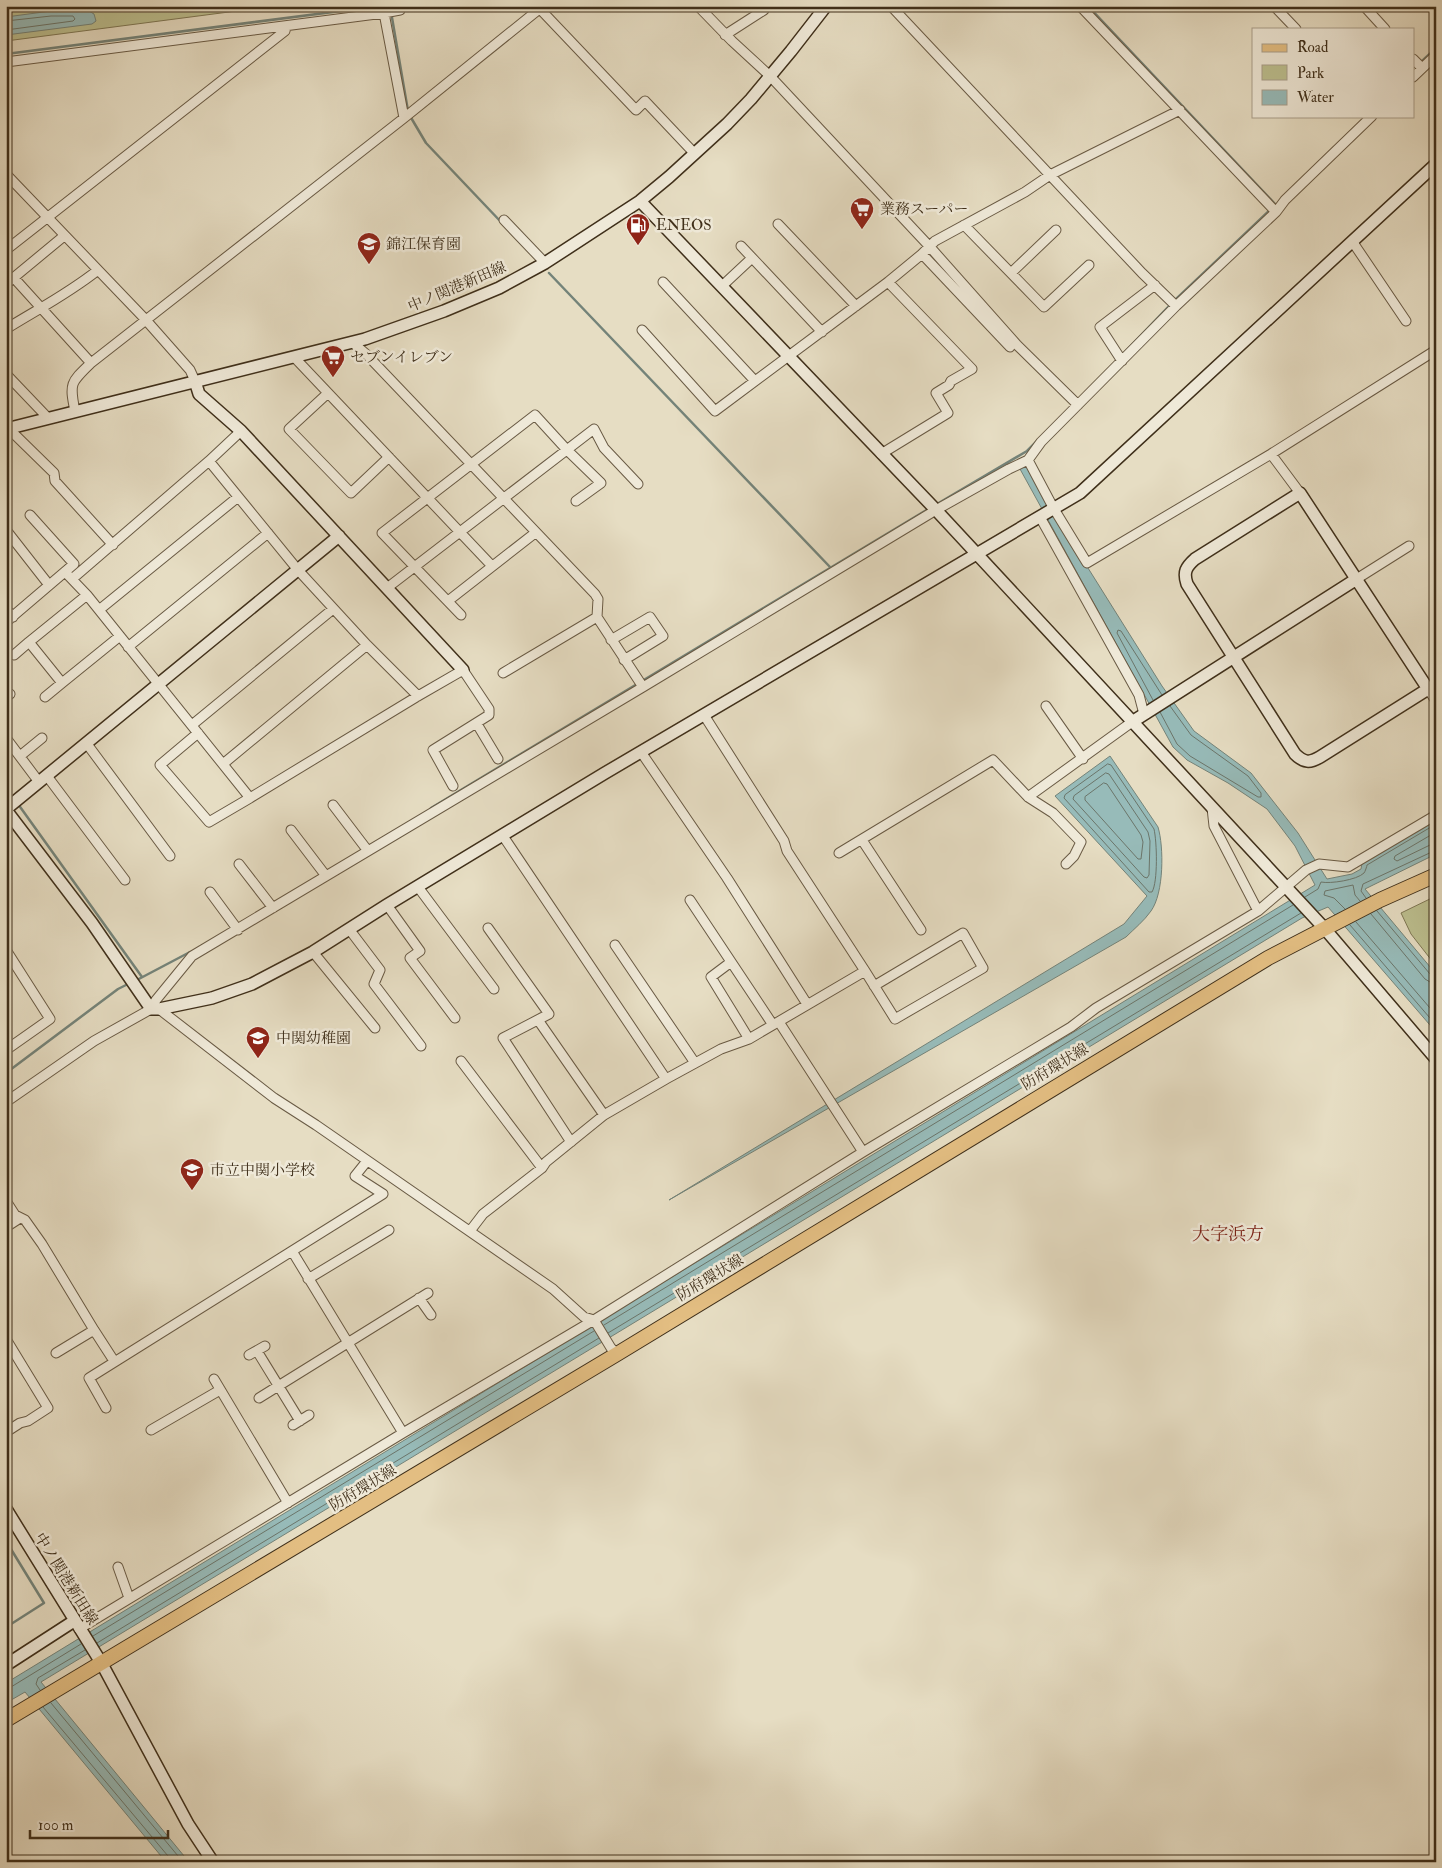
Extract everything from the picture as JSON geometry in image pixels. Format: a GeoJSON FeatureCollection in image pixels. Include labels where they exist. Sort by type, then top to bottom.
{"type":"FeatureCollection","features":[{"type":"Feature","properties":{"kind":"main road","name":"防府環状線"},"geometry":{"type":"LineString","coordinates":[[6,1720],[102,1664],[614,1351],[1173,1014],[1268,958],[1380,900],[1436,875]]}},
{"type":"Feature","properties":{"kind":"street"},"geometry":{"type":"LineString","coordinates":[[6,62],[384,13],[400,10],[400,6]]}},
{"type":"Feature","properties":{"kind":"street"},"geometry":{"type":"LineString","coordinates":[[698,6],[770,76],[930,247],[1017,345],[1078,405]]}},
{"type":"Feature","properties":{"kind":"street"},"geometry":{"type":"LineString","coordinates":[[725,34],[764,10],[764,6]]}},
{"type":"Feature","properties":{"kind":"street","name":"中ノ関港新田線"},"geometry":{"type":"LineString","coordinates":[[7,428],[352,342],[444,311],[499,288],[545,263],[640,201],[696,154],[727,124],[770,76],[826,6]]}},
{"type":"Feature","properties":{"kind":"street"},"geometry":{"type":"LineString","coordinates":[[891,6],[1176,306]]}},
{"type":"Feature","properties":{"kind":"street"},"geometry":{"type":"LineString","coordinates":[[1274,6],[1295,28]]}},
{"type":"Feature","properties":{"kind":"street"},"geometry":{"type":"LineString","coordinates":[[1364,6],[1384,28]]}},
{"type":"Feature","properties":{"kind":"street"},"geometry":{"type":"LineString","coordinates":[[1082,7],[1276,212]]}},
{"type":"Feature","properties":{"kind":"street"},"geometry":{"type":"LineString","coordinates":[[75,411],[71,391],[77,377],[91,363],[542,8],[636,110],[645,101],[696,154]]}},
{"type":"Feature","properties":{"kind":"street"},"geometry":{"type":"LineString","coordinates":[[384,13],[404,118]]}},
{"type":"Feature","properties":{"kind":"street"},"geometry":{"type":"LineString","coordinates":[[6,250],[284,31],[286,26]]}},
{"type":"Feature","properties":{"kind":"street"},"geometry":{"type":"LineString","coordinates":[[1414,76],[1436,54]]}},
{"type":"Feature","properties":{"kind":"street"},"geometry":{"type":"LineString","coordinates":[[1414,60],[1422,68]]}},
{"type":"Feature","properties":{"kind":"street"},"geometry":{"type":"LineString","coordinates":[[642,330],[715,411],[888,282],[935,241],[1025,192],[1050,175],[1180,110]]}},
{"type":"Feature","properties":{"kind":"street"},"geometry":{"type":"LineString","coordinates":[[155,1009],[156,1000],[192,956],[936,510],[1028,460],[1041,442],[1176,306],[1276,212],[1285,200],[1370,118]]}},
{"type":"Feature","properties":{"kind":"street"},"geometry":{"type":"LineString","coordinates":[[6,1102],[94,1041],[155,1009],[212,998],[252,984],[313,952],[387,905],[641,752],[1080,493],[1436,164]]}},
{"type":"Feature","properties":{"kind":"street"},"geometry":{"type":"LineString","coordinates":[[6,174],[145,319],[190,370],[198,394],[241,431],[463,670],[489,709],[489,715],[433,750],[453,786]]}},
{"type":"Feature","properties":{"kind":"street"},"geometry":{"type":"LineString","coordinates":[[640,201],[936,510],[1287,888],[1331,926],[1436,1059]]}},
{"type":"Feature","properties":{"kind":"street"},"geometry":{"type":"LineString","coordinates":[[504,220],[545,263]]}},
{"type":"Feature","properties":{"kind":"street"},"geometry":{"type":"LineString","coordinates":[[778,224],[856,306]]}},
{"type":"Feature","properties":{"kind":"street"},"geometry":{"type":"LineString","coordinates":[[964,225],[1044,308],[1089,265]]}},
{"type":"Feature","properties":{"kind":"street"},"geometry":{"type":"LineString","coordinates":[[1011,274],[1056,230]]}},
{"type":"Feature","properties":{"kind":"street"},"geometry":{"type":"LineString","coordinates":[[6,284],[64,236]]}},
{"type":"Feature","properties":{"kind":"street"},"geometry":{"type":"LineString","coordinates":[[1352,241],[1406,321]]}},
{"type":"Feature","properties":{"kind":"street"},"geometry":{"type":"LineString","coordinates":[[741,246],[822,332]]}},
{"type":"Feature","properties":{"kind":"street"},"geometry":{"type":"LineString","coordinates":[[922,254],[1010,347]]}},
{"type":"Feature","properties":{"kind":"street"},"geometry":{"type":"LineString","coordinates":[[722,286],[752,258]]}},
{"type":"Feature","properties":{"kind":"street"},"geometry":{"type":"LineString","coordinates":[[6,329],[41,310],[81,284],[98,270]]}},
{"type":"Feature","properties":{"kind":"street"},"geometry":{"type":"LineString","coordinates":[[14,278],[91,363]]}},
{"type":"Feature","properties":{"kind":"street"},"geometry":{"type":"LineString","coordinates":[[663,282],[756,381]]}},
{"type":"Feature","properties":{"kind":"street"},"geometry":{"type":"LineString","coordinates":[[881,454],[948,413],[936,393],[951,381],[972,369],[888,282]]}},
{"type":"Feature","properties":{"kind":"street"},"geometry":{"type":"LineString","coordinates":[[1122,361],[1100,327],[1154,285]]}},
{"type":"Feature","properties":{"kind":"street"},"geometry":{"type":"LineString","coordinates":[[352,342],[367,355],[595,594],[598,599],[597,617],[643,687]]}},
{"type":"Feature","properties":{"kind":"street"},"geometry":{"type":"LineString","coordinates":[[1028,460],[1054,509],[1088,563],[1271,454],[1436,350]]}},
{"type":"Feature","properties":{"kind":"street"},"geometry":{"type":"LineString","coordinates":[[294,357],[492,566]]}},
{"type":"Feature","properties":{"kind":"street"},"geometry":{"type":"LineString","coordinates":[[6,374],[48,418]]}},
{"type":"Feature","properties":{"kind":"street"},"geometry":{"type":"LineString","coordinates":[[328,393],[289,429],[350,493],[389,458]]}},
{"type":"Feature","properties":{"kind":"street"},"geometry":{"type":"LineString","coordinates":[[461,615],[382,533],[535,415],[600,483],[576,501]]}},
{"type":"Feature","properties":{"kind":"street"},"geometry":{"type":"LineString","coordinates":[[7,428],[54,473],[55,481],[113,545]]}},
{"type":"Feature","properties":{"kind":"street"},"geometry":{"type":"LineString","coordinates":[[387,588],[594,429],[604,448],[638,484]]}},
{"type":"Feature","properties":{"kind":"street"},"geometry":{"type":"LineString","coordinates":[[72,579],[241,431]]}},
{"type":"Feature","properties":{"kind":"street"},"geometry":{"type":"LineString","coordinates":[[1271,454],[1300,493],[1355,580],[1436,701]]}},
{"type":"Feature","properties":{"kind":"street"},"geometry":{"type":"LineString","coordinates":[[209,461],[298,570],[333,609],[418,696]]}},
{"type":"Feature","properties":{"kind":"street"},"geometry":{"type":"LineString","coordinates":[[1300,493],[1195,559],[1185,571],[1187,584],[1295,754],[1300,760],[1307,762],[1320,757],[1428,689]]}},
{"type":"Feature","properties":{"kind":"street"},"geometry":{"type":"LineString","coordinates":[[99,610],[238,497]]}},
{"type":"Feature","properties":{"kind":"street"},"geometry":{"type":"LineString","coordinates":[[6,609],[9,619],[74,564],[30,515]]}},
{"type":"Feature","properties":{"kind":"street"},"geometry":{"type":"LineString","coordinates":[[1041,516],[1147,713]]}},
{"type":"Feature","properties":{"kind":"street"},"geometry":{"type":"LineString","coordinates":[[6,530],[49,585]]}},
{"type":"Feature","properties":{"kind":"street"},"geometry":{"type":"LineString","coordinates":[[128,646],[268,533]]}},
{"type":"Feature","properties":{"kind":"street"},"geometry":{"type":"LineString","coordinates":[[448,601],[535,533]]}},
{"type":"Feature","properties":{"kind":"street"},"geometry":{"type":"LineString","coordinates":[[339,536],[6,810],[92,923],[135,985],[155,1009],[274,1098],[470,1230],[553,1289],[584,1317],[594,1320],[614,1351]]}},
{"type":"Feature","properties":{"kind":"street"},"geometry":{"type":"LineString","coordinates":[[1028,797],[1132,722],[1409,546]]}},
{"type":"Feature","properties":{"kind":"street"},"geometry":{"type":"LineString","coordinates":[[65,572],[87,595],[250,798]]}},
{"type":"Feature","properties":{"kind":"street"},"geometry":{"type":"LineString","coordinates":[[14,655],[87,595]]}},
{"type":"Feature","properties":{"kind":"street"},"geometry":{"type":"LineString","coordinates":[[192,725],[333,609]]}},
{"type":"Feature","properties":{"kind":"street"},"geometry":{"type":"LineString","coordinates":[[503,674],[597,617]]}},
{"type":"Feature","properties":{"kind":"street"},"geometry":{"type":"LineString","coordinates":[[611,640],[650,617],[663,636],[624,660]]}},
{"type":"Feature","properties":{"kind":"street"},"geometry":{"type":"LineString","coordinates":[[45,697],[120,636]]}},
{"type":"Feature","properties":{"kind":"street"},"geometry":{"type":"LineString","coordinates":[[29,642],[62,683]]}},
{"type":"Feature","properties":{"kind":"street"},"geometry":{"type":"LineString","coordinates":[[223,764],[367,644]]}},
{"type":"Feature","properties":{"kind":"street"},"geometry":{"type":"LineString","coordinates":[[198,732],[160,765],[210,822],[463,670]]}},
{"type":"Feature","properties":{"kind":"street"},"geometry":{"type":"LineString","coordinates":[[1046,706],[1083,759]]}},
{"type":"Feature","properties":{"kind":"street"},"geometry":{"type":"LineString","coordinates":[[704,715],[784,841],[787,851],[865,970],[874,986],[895,1020],[983,968],[963,933],[874,986]]}},
{"type":"Feature","properties":{"kind":"street"},"geometry":{"type":"LineString","coordinates":[[477,724],[498,759]]}},
{"type":"Feature","properties":{"kind":"street"},"geometry":{"type":"LineString","coordinates":[[6,738],[20,756],[43,779],[125,880]]}},
{"type":"Feature","properties":{"kind":"street"},"geometry":{"type":"LineString","coordinates":[[20,756],[42,738]]}},
{"type":"Feature","properties":{"kind":"street"},"geometry":{"type":"LineString","coordinates":[[87,744],[170,856]]}},
{"type":"Feature","properties":{"kind":"street"},"geometry":{"type":"LineString","coordinates":[[641,752],[727,878],[807,1004]]}},
{"type":"Feature","properties":{"kind":"street"},"geometry":{"type":"LineString","coordinates":[[839,853],[993,760],[1028,797],[1053,813],[1081,842],[1074,856],[1066,864]]}},
{"type":"Feature","properties":{"kind":"street"},"geometry":{"type":"LineString","coordinates":[[333,805],[368,851]]}},
{"type":"Feature","properties":{"kind":"street"},"geometry":{"type":"LineString","coordinates":[[1212,808],[1214,826],[1258,910]]}},
{"type":"Feature","properties":{"kind":"street"},"geometry":{"type":"LineString","coordinates":[[6,1664],[78,1628],[594,1320],[863,1152],[1071,1027],[1096,1008],[1258,910],[1287,888],[1306,870],[1319,864],[1348,867],[1436,815]]}},
{"type":"Feature","properties":{"kind":"street"},"geometry":{"type":"LineString","coordinates":[[291,830],[326,876]]}},
{"type":"Feature","properties":{"kind":"street"},"geometry":{"type":"LineString","coordinates":[[503,836],[666,1079]]}},
{"type":"Feature","properties":{"kind":"street"},"geometry":{"type":"LineString","coordinates":[[862,840],[920,930]]}},
{"type":"Feature","properties":{"kind":"street"},"geometry":{"type":"LineString","coordinates":[[239,864],[273,908]]}},
{"type":"Feature","properties":{"kind":"street"},"geometry":{"type":"LineString","coordinates":[[418,887],[494,989]]}},
{"type":"Feature","properties":{"kind":"street"},"geometry":{"type":"LineString","coordinates":[[210,892],[238,930]]}},
{"type":"Feature","properties":{"kind":"street"},"geometry":{"type":"LineString","coordinates":[[690,900],[863,1152]]}},
{"type":"Feature","properties":{"kind":"street"},"geometry":{"type":"LineString","coordinates":[[387,905],[420,951],[410,958],[455,1018]]}},
{"type":"Feature","properties":{"kind":"street"},"geometry":{"type":"LineString","coordinates":[[488,928],[550,1014],[504,1038],[571,1142]]}},
{"type":"Feature","properties":{"kind":"street"},"geometry":{"type":"LineString","coordinates":[[349,929],[380,970],[374,984],[421,1046]]}},
{"type":"Feature","properties":{"kind":"street"},"geometry":{"type":"LineString","coordinates":[[615,946],[694,1063]]}},
{"type":"Feature","properties":{"kind":"street"},"geometry":{"type":"LineString","coordinates":[[6,950],[50,1019],[6,1050]]}},
{"type":"Feature","properties":{"kind":"street"},"geometry":{"type":"LineString","coordinates":[[313,952],[375,1028]]}},
{"type":"Feature","properties":{"kind":"street"},"geometry":{"type":"LineString","coordinates":[[731,962],[711,976],[749,1039]]}},
{"type":"Feature","properties":{"kind":"street"},"geometry":{"type":"LineString","coordinates":[[470,1230],[483,1214],[542,1168],[546,1162],[604,1115],[694,1063],[721,1049],[749,1039],[776,1024],[865,970]]}},
{"type":"Feature","properties":{"kind":"street"},"geometry":{"type":"LineString","coordinates":[[538,1020],[604,1115]]}},
{"type":"Feature","properties":{"kind":"street"},"geometry":{"type":"LineString","coordinates":[[461,1061],[542,1168]]}},
{"type":"Feature","properties":{"kind":"street"},"geometry":{"type":"LineString","coordinates":[[106,1408],[89,1378],[383,1194],[355,1176],[367,1161]]}},
{"type":"Feature","properties":{"kind":"street"},"geometry":{"type":"LineString","coordinates":[[6,1201],[15,1215],[25,1220],[42,1244],[114,1361]]}},
{"type":"Feature","properties":{"kind":"street"},"geometry":{"type":"LineString","coordinates":[[6,1227],[20,1218]]}},
{"type":"Feature","properties":{"kind":"street"},"geometry":{"type":"LineString","coordinates":[[308,1279],[389,1230]]}},
{"type":"Feature","properties":{"kind":"street"},"geometry":{"type":"LineString","coordinates":[[292,1251],[403,1433]]}},
{"type":"Feature","properties":{"kind":"street"},"geometry":{"type":"LineString","coordinates":[[259,1398],[428,1293]]}},
{"type":"Feature","properties":{"kind":"street"},"geometry":{"type":"LineString","coordinates":[[419,1298],[431,1315]]}},
{"type":"Feature","properties":{"kind":"street"},"geometry":{"type":"LineString","coordinates":[[56,1353],[94,1330]]}},
{"type":"Feature","properties":{"kind":"street"},"geometry":{"type":"LineString","coordinates":[[6,1339],[48,1408],[6,1432]]}},
{"type":"Feature","properties":{"kind":"street"},"geometry":{"type":"LineString","coordinates":[[257,1351],[278,1386],[296,1423],[309,1415]]}},
{"type":"Feature","properties":{"kind":"street"},"geometry":{"type":"LineString","coordinates":[[214,1380],[288,1503]]}},
{"type":"Feature","properties":{"kind":"street"},"geometry":{"type":"LineString","coordinates":[[151,1430],[220,1390]]}},
{"type":"Feature","properties":{"kind":"street","name":"中ノ関港新田線"},"geometry":{"type":"LineString","coordinates":[[6,1509],[102,1664],[188,1824],[213,1862]]}},
{"type":"Feature","properties":{"kind":"street"},"geometry":{"type":"LineString","coordinates":[[118,1567],[129,1598]]}},
{"type":"Feature","properties":{"kind":"green space"},"geometry":{"type":"Polygon","coordinates":[[[6,6],[275,6],[6,41],[6,6]]]}},
{"type":"Feature","properties":{"kind":"green space"},"geometry":{"type":"Polygon","coordinates":[[[1436,896],[1436,966],[1411,934],[1401,913],[1436,896]]]}},
{"type":"Feature","properties":{"kind":"water"},"geometry":{"type":"Polygon","coordinates":[[[51,11],[89,11],[94,14],[96,21],[92,24],[6,35],[6,17],[51,11]]]}},
{"type":"Feature","properties":{"kind":"water"},"geometry":{"type":"Polygon","coordinates":[[[1028,464],[1088,568],[1162,686],[1194,731],[1251,773],[1298,833],[1327,879],[1352,874],[1361,869],[1362,863],[1436,819],[1436,854],[1365,889],[1436,974],[1436,1032],[1328,907],[1302,918],[41,1682],[189,1862],[166,1862],[25,1692],[6,1703],[6,1683],[1315,885],[1295,846],[1267,809],[1228,783],[1187,760],[1173,747],[1020,469],[1028,464]]]}},
{"type":"Feature","properties":{"kind":"water"},"geometry":{"type":"Polygon","coordinates":[[[1110,756],[1158,827],[1160,836],[1162,858],[1161,882],[1155,903],[1142,922],[1126,937],[669,1200],[1124,924],[1147,896],[1055,796],[1110,756]]]}},
{"type":"Feature","properties":{"kind":"waterway"},"geometry":{"type":"LineString","coordinates":[[6,54],[364,8],[367,6]]}},
{"type":"Feature","properties":{"kind":"waterway"},"geometry":{"type":"LineString","coordinates":[[390,6],[408,111]]}},
{"type":"Feature","properties":{"kind":"waterway"},"geometry":{"type":"LineString","coordinates":[[1088,6],[1276,205]]}},
{"type":"Feature","properties":{"kind":"waterway"},"geometry":{"type":"LineString","coordinates":[[1421,62],[1436,48]]}},
{"type":"Feature","properties":{"kind":"waterway"},"geometry":{"type":"LineString","coordinates":[[410,116],[426,143],[502,223]]}},
{"type":"Feature","properties":{"kind":"waterway"},"geometry":{"type":"LineString","coordinates":[[1174,301],[1270,210]]}},
{"type":"Feature","properties":{"kind":"waterway"},"geometry":{"type":"LineString","coordinates":[[549,273],[830,567]]}},
{"type":"Feature","properties":{"kind":"waterway"},"geometry":{"type":"LineString","coordinates":[[1122,355],[1170,305]]}},
{"type":"Feature","properties":{"kind":"waterway"},"geometry":{"type":"LineString","coordinates":[[937,504],[1027,451],[1037,441]]}},
{"type":"Feature","properties":{"kind":"waterway"},"geometry":{"type":"LineString","coordinates":[[431,808],[930,508]]}},
{"type":"Feature","properties":{"kind":"waterway"},"geometry":{"type":"LineString","coordinates":[[6,788],[13,798]]}},
{"type":"Feature","properties":{"kind":"waterway"},"geometry":{"type":"LineString","coordinates":[[18,804],[142,977]]}},
{"type":"Feature","properties":{"kind":"waterway"},"geometry":{"type":"LineString","coordinates":[[135,981],[190,952]]}},
{"type":"Feature","properties":{"kind":"waterway"},"geometry":{"type":"LineString","coordinates":[[6,1073],[118,989],[130,983]]}},
{"type":"Feature","properties":{"kind":"waterway"},"geometry":{"type":"LineString","coordinates":[[6,1541],[44,1603],[6,1629]]}},
{"type":"Feature","properties":{"kind":"place","name":"業務スーパー"},"geometry":{"type":"Point","coordinates":[862,230]}},
{"type":"Feature","properties":{"kind":"place","name":"ENEOS"},"geometry":{"type":"Point","coordinates":[638,246]}},
{"type":"Feature","properties":{"kind":"place","name":"錦江保育園"},"geometry":{"type":"Point","coordinates":[369,265]}},
{"type":"Feature","properties":{"kind":"place","name":"セブンイレブン"},"geometry":{"type":"Point","coordinates":[333,378]}},
{"type":"Feature","properties":{"kind":"place","name":"中関幼稚園"},"geometry":{"type":"Point","coordinates":[258,1059]}},
{"type":"Feature","properties":{"kind":"place","name":"市立中関小学校"},"geometry":{"type":"Point","coordinates":[192,1191]}},
{"type":"Feature","properties":{"kind":"district","name":"大字浜方"},"geometry":{"type":"Point","coordinates":[1228,1234]}}]}
